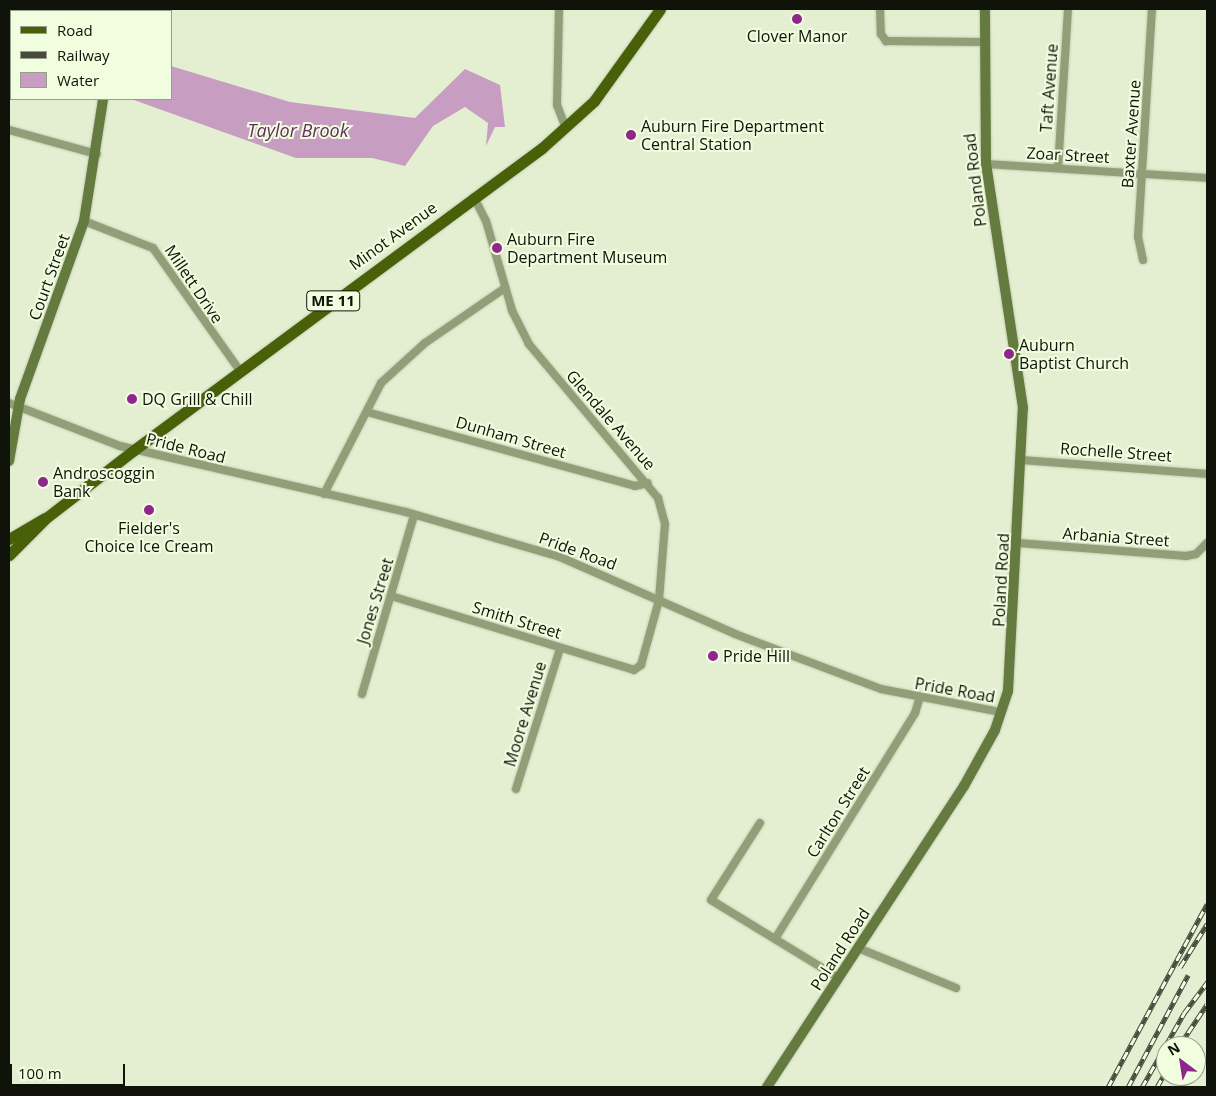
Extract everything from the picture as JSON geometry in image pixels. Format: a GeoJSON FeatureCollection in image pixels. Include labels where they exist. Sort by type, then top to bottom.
{"type":"FeatureCollection","features":[{"type":"Feature","properties":{"kind":"main road","name":"Minot Avenue"},"geometry":{"type":"LineString","coordinates":[[9,555],[46,518],[134,450],[566,128],[604,88],[660,9]]}},
{"type":"Feature","properties":{"kind":"main road","name":"Minot Avenue"},"geometry":{"type":"LineString","coordinates":[[9,539],[46,518]]}},
{"type":"Feature","properties":{"kind":"street"},"geometry":{"type":"LineString","coordinates":[[559,9],[558,105],[566,128]]}},
{"type":"Feature","properties":{"kind":"street"},"geometry":{"type":"LineString","coordinates":[[880,9],[881,34],[886,41],[984,42]]}},
{"type":"Feature","properties":{"kind":"street","name":"Poland Road"},"geometry":{"type":"LineString","coordinates":[[767,1087],[964,786],[1001,712],[1011,670],[1022,460],[1020,377],[986,164],[984,9]]}},
{"type":"Feature","properties":{"kind":"street","name":"Taft Avenue"},"geometry":{"type":"LineString","coordinates":[[1058,168],[1068,9]]}},
{"type":"Feature","properties":{"kind":"street","name":"Baxter Avenue"},"geometry":{"type":"LineString","coordinates":[[1143,260],[1138,250],[1152,9]]}},
{"type":"Feature","properties":{"kind":"street","name":"Court Street"},"geometry":{"type":"LineString","coordinates":[[9,461],[14,405],[84,221],[97,154],[103,100]]}},
{"type":"Feature","properties":{"kind":"street"},"geometry":{"type":"LineString","coordinates":[[9,130],[97,154]]}},
{"type":"Feature","properties":{"kind":"street","name":"Zoar Street"},"geometry":{"type":"LineString","coordinates":[[986,164],[1207,178]]}},
{"type":"Feature","properties":{"kind":"street","name":"Glendale Avenue"},"geometry":{"type":"LineString","coordinates":[[474,197],[486,221],[505,288],[522,333],[538,356],[648,483],[664,517],[659,600],[641,665],[634,670]]}},
{"type":"Feature","properties":{"kind":"street","name":"Millett Drive"},"geometry":{"type":"LineString","coordinates":[[84,221],[153,248],[240,371]]}},
{"type":"Feature","properties":{"kind":"street"},"geometry":{"type":"LineString","coordinates":[[324,494],[378,387],[410,355],[505,288]]}},
{"type":"Feature","properties":{"kind":"street","name":"Pride Road"},"geometry":{"type":"LineString","coordinates":[[14,405],[134,450],[414,515],[577,563],[659,600],[795,657],[881,689],[1001,712]]}},
{"type":"Feature","properties":{"kind":"street","name":"Dunham Street"},"geometry":{"type":"LineString","coordinates":[[367,412],[635,486],[648,483]]}},
{"type":"Feature","properties":{"kind":"street","name":"Rochelle Street"},"geometry":{"type":"LineString","coordinates":[[1022,460],[1207,474]]}},
{"type":"Feature","properties":{"kind":"street","name":"Jones Street"},"geometry":{"type":"LineString","coordinates":[[362,694],[414,515]]}},
{"type":"Feature","properties":{"kind":"street","name":"Arbania Street"},"geometry":{"type":"LineString","coordinates":[[1018,543],[1186,556],[1196,554],[1207,543]]}},
{"type":"Feature","properties":{"kind":"street","name":"Smith Street"},"geometry":{"type":"LineString","coordinates":[[391,596],[634,670]]}},
{"type":"Feature","properties":{"kind":"street","name":"Moore Avenue"},"geometry":{"type":"LineString","coordinates":[[516,789],[560,648]]}},
{"type":"Feature","properties":{"kind":"street","name":"Carlton Street"},"geometry":{"type":"LineString","coordinates":[[775,939],[915,713],[920,697]]}},
{"type":"Feature","properties":{"kind":"street"},"geometry":{"type":"LineString","coordinates":[[760,823],[711,900],[839,978]]}},
{"type":"Feature","properties":{"kind":"street"},"geometry":{"type":"LineString","coordinates":[[858,948],[956,988]]}},
{"type":"Feature","properties":{"kind":"water","name":"Taylor Brook"},"geometry":{"type":"Polygon","coordinates":[[[172,66],[290,102],[415,118],[465,69],[500,85],[505,127],[495,127],[486,146],[488,123],[465,107],[433,126],[405,166],[372,158],[296,158],[134,100],[172,100],[172,66]]]}},
{"type":"Feature","properties":{"kind":"railway"},"geometry":{"type":"LineString","coordinates":[[1108,1087],[1207,904]]}},
{"type":"Feature","properties":{"kind":"railway"},"geometry":{"type":"LineString","coordinates":[[1180,967],[1207,924]]}},
{"type":"Feature","properties":{"kind":"railway"},"geometry":{"type":"LineString","coordinates":[[1128,1087],[1188,975]]}},
{"type":"Feature","properties":{"kind":"railway"},"geometry":{"type":"LineString","coordinates":[[1142,1087],[1184,1013],[1207,982]]}},
{"type":"Feature","properties":{"kind":"railway"},"geometry":{"type":"LineString","coordinates":[[1186,1036],[1207,1004]]}},
{"type":"Feature","properties":{"kind":"place","name":"Clover Manor"},"geometry":{"type":"Point","coordinates":[797,19]}},
{"type":"Feature","properties":{"kind":"place","name":"Auburn Fire Department Central Station"},"geometry":{"type":"Point","coordinates":[631,135]}},
{"type":"Feature","properties":{"kind":"place","name":"Auburn Fire Department Museum"},"geometry":{"type":"Point","coordinates":[497,248]}},
{"type":"Feature","properties":{"kind":"place","name":"Auburn Baptist Church"},"geometry":{"type":"Point","coordinates":[1009,354]}},
{"type":"Feature","properties":{"kind":"place","name":"DQ Grill & Chill"},"geometry":{"type":"Point","coordinates":[132,399]}},
{"type":"Feature","properties":{"kind":"place","name":"Androscoggin Bank"},"geometry":{"type":"Point","coordinates":[43,482]}},
{"type":"Feature","properties":{"kind":"place","name":"Fielder's Choice Ice Cream"},"geometry":{"type":"Point","coordinates":[149,510]}},
{"type":"Feature","properties":{"kind":"place","name":"Pride Hill"},"geometry":{"type":"Point","coordinates":[713,656]}}]}
